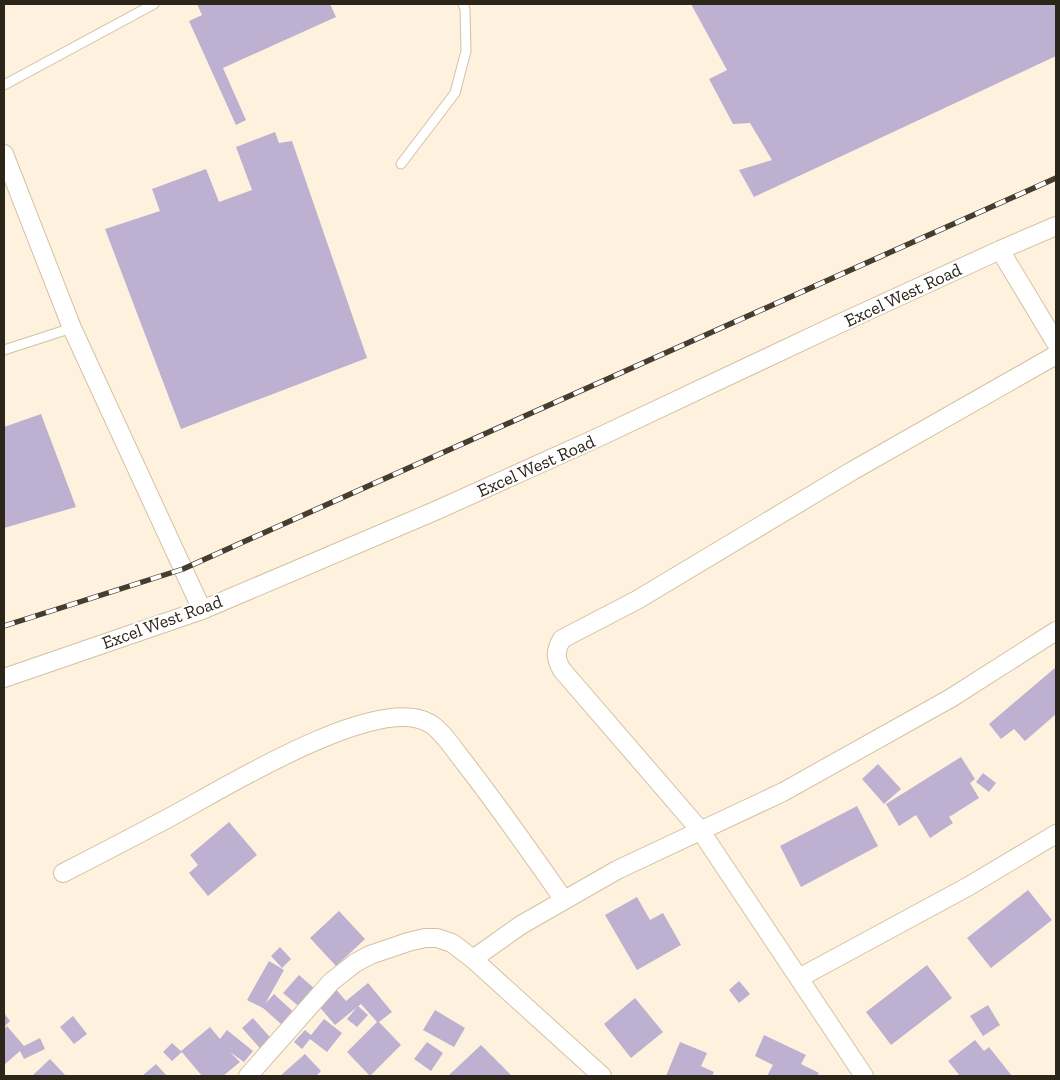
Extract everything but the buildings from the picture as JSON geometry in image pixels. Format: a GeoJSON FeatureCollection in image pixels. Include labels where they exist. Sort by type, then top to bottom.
{"type":"FeatureCollection","features":[{"type":"Feature","properties":{"kind":"street"},"geometry":{"type":"LineString","coordinates":[[4,154],[72,328],[202,610]]}},
{"type":"Feature","properties":{"kind":"street","name":"Excel West Road"},"geometry":{"type":"LineString","coordinates":[[4,678],[202,610],[435,511],[599,437],[830,328],[1056,226]]}},
{"type":"Feature","properties":{"kind":"street"},"geometry":{"type":"LineString","coordinates":[[1000,250],[1056,343]]}},
{"type":"Feature","properties":{"kind":"street"},"geometry":{"type":"LineString","coordinates":[[864,1076],[700,830],[562,670],[557,661],[556,650],[562,639],[637,600],[852,470],[1056,355]]}},
{"type":"Feature","properties":{"kind":"street"},"geometry":{"type":"LineString","coordinates":[[473,959],[521,925],[617,870],[783,792],[951,698],[1056,632]]}},
{"type":"Feature","properties":{"kind":"street"},"geometry":{"type":"LineString","coordinates":[[63,873],[157,825],[248,774],[317,741],[373,721],[414,716],[431,723],[448,742],[502,811],[564,900]]}},
{"type":"Feature","properties":{"kind":"street"},"geometry":{"type":"LineString","coordinates":[[798,978],[969,886],[1056,834]]}},
{"type":"Feature","properties":{"kind":"street"},"geometry":{"type":"LineString","coordinates":[[248,1076],[331,982],[356,963],[370,955],[408,942],[431,938],[452,943],[473,959],[602,1076]]}},
{"type":"Feature","properties":{"kind":"lane"},"geometry":{"type":"LineString","coordinates":[[4,85],[154,4]]}},
{"type":"Feature","properties":{"kind":"lane"},"geometry":{"type":"LineString","coordinates":[[401,164],[455,94],[466,51],[465,9],[462,4]]}},
{"type":"Feature","properties":{"kind":"lane"},"geometry":{"type":"LineString","coordinates":[[4,350],[72,328]]}},
{"type":"Feature","properties":{"kind":"railway"},"geometry":{"type":"LineString","coordinates":[[4,626],[183,569],[1056,178]]}}]}
